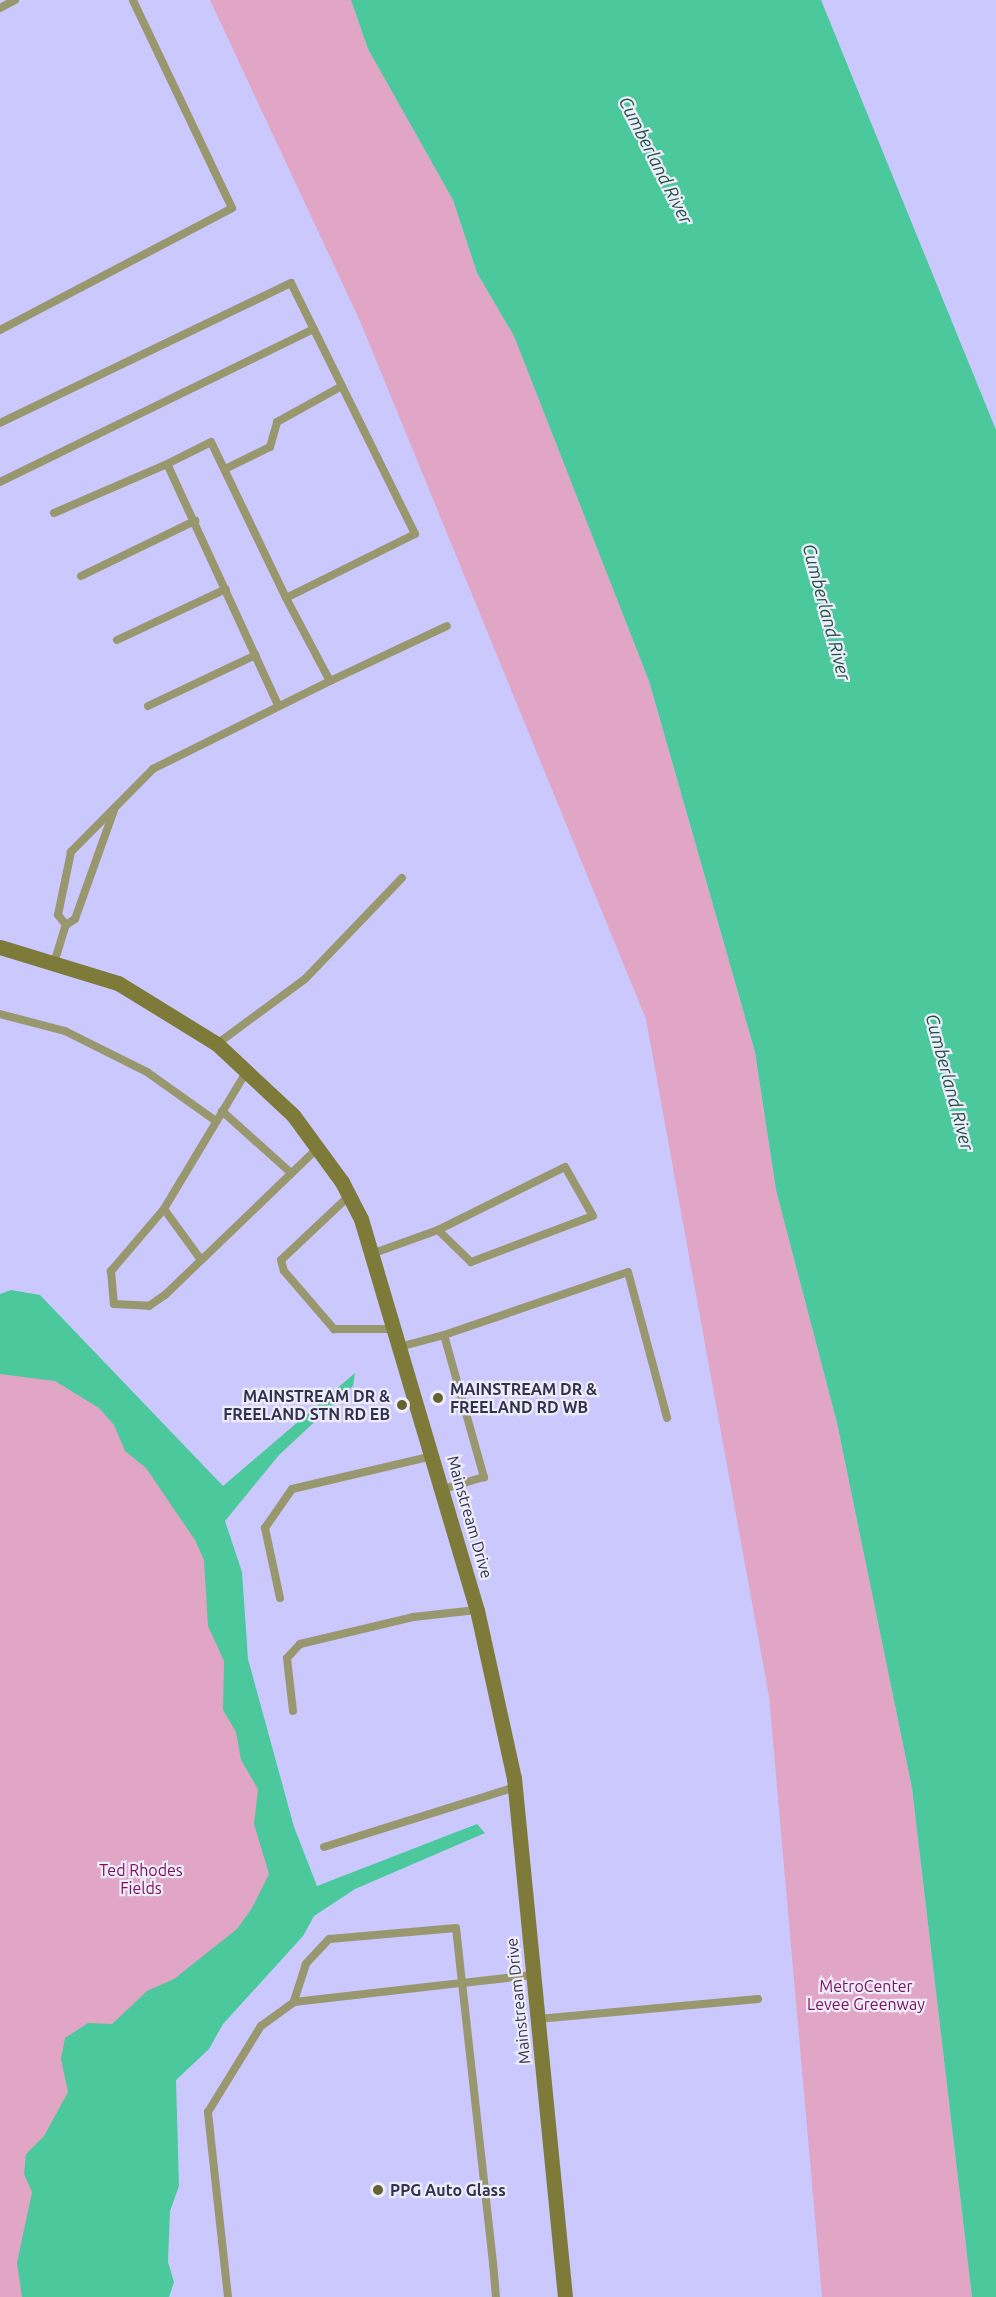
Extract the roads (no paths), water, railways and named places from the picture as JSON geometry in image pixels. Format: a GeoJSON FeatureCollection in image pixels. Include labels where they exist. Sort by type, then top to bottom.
{"type":"FeatureCollection","features":[{"type":"Feature","properties":{"kind":"street","name":"Mainstream Drive"},"geometry":{"type":"LineString","coordinates":[[0,947],[56,960],[137,993],[217,1044],[248,1069],[319,1147],[349,1196],[374,1253],[403,1346],[477,1610],[515,1787],[565,2297]]}},
{"type":"Feature","properties":{"kind":"lane"},"geometry":{"type":"LineString","coordinates":[[0,8],[15,0]]}},
{"type":"Feature","properties":{"kind":"lane"},"geometry":{"type":"LineString","coordinates":[[0,330],[232,208],[133,0]]}},
{"type":"Feature","properties":{"kind":"lane"},"geometry":{"type":"LineString","coordinates":[[0,423],[291,283],[415,534],[286,598]]}},
{"type":"Feature","properties":{"kind":"lane"},"geometry":{"type":"LineString","coordinates":[[0,483],[314,329]]}},
{"type":"Feature","properties":{"kind":"lane"},"geometry":{"type":"LineString","coordinates":[[225,470],[270,447],[277,422],[342,386]]}},
{"type":"Feature","properties":{"kind":"lane"},"geometry":{"type":"LineString","coordinates":[[54,513],[167,464],[211,442],[286,598],[330,681]]}},
{"type":"Feature","properties":{"kind":"lane"},"geometry":{"type":"LineString","coordinates":[[167,464],[278,705]]}},
{"type":"Feature","properties":{"kind":"lane"},"geometry":{"type":"LineString","coordinates":[[81,576],[195,521]]}},
{"type":"Feature","properties":{"kind":"lane"},"geometry":{"type":"LineString","coordinates":[[117,640],[226,589]]}},
{"type":"Feature","properties":{"kind":"lane"},"geometry":{"type":"LineString","coordinates":[[66,925],[58,915],[70,852],[153,770],[278,705],[447,626]]}},
{"type":"Feature","properties":{"kind":"lane"},"geometry":{"type":"LineString","coordinates":[[148,706],[256,655]]}},
{"type":"Feature","properties":{"kind":"lane"},"geometry":{"type":"LineString","coordinates":[[56,960],[66,925],[75,919],[114,810]]}},
{"type":"Feature","properties":{"kind":"lane"},"geometry":{"type":"LineString","coordinates":[[217,1044],[305,979],[402,878]]}},
{"type":"Feature","properties":{"kind":"lane"},"geometry":{"type":"LineString","coordinates":[[0,1014],[65,1031],[137,1066],[216,1120]]}},
{"type":"Feature","properties":{"kind":"lane"},"geometry":{"type":"LineString","coordinates":[[248,1069],[164,1209],[111,1271],[114,1304],[149,1306],[201,1260],[319,1147]]}},
{"type":"Feature","properties":{"kind":"lane"},"geometry":{"type":"LineString","coordinates":[[222,1111],[291,1173]]}},
{"type":"Feature","properties":{"kind":"lane"},"geometry":{"type":"LineString","coordinates":[[374,1253],[438,1230],[565,1167],[593,1216],[471,1262],[438,1230]]}},
{"type":"Feature","properties":{"kind":"lane"},"geometry":{"type":"LineString","coordinates":[[349,1196],[281,1260],[284,1271],[334,1329],[398,1329]]}},
{"type":"Feature","properties":{"kind":"lane"},"geometry":{"type":"LineString","coordinates":[[164,1209],[201,1260]]}},
{"type":"Feature","properties":{"kind":"lane"},"geometry":{"type":"LineString","coordinates":[[403,1346],[444,1335],[628,1272],[667,1418]]}},
{"type":"Feature","properties":{"kind":"lane"},"geometry":{"type":"LineString","coordinates":[[443,1489],[484,1477],[444,1335]]}},
{"type":"Feature","properties":{"kind":"lane"},"geometry":{"type":"LineString","coordinates":[[280,1598],[265,1528],[292,1489],[434,1456]]}},
{"type":"Feature","properties":{"kind":"lane"},"geometry":{"type":"LineString","coordinates":[[293,1711],[287,1658],[300,1644],[413,1617],[477,1610]]}},
{"type":"Feature","properties":{"kind":"lane"},"geometry":{"type":"LineString","coordinates":[[324,1847],[515,1787]]}},
{"type":"Feature","properties":{"kind":"lane"},"geometry":{"type":"LineString","coordinates":[[294,2002],[306,1964],[329,1939],[456,1928],[496,2297]]}},
{"type":"Feature","properties":{"kind":"lane"},"geometry":{"type":"LineString","coordinates":[[228,2297],[208,2112],[261,2026],[294,2002],[533,1975]]}},
{"type":"Feature","properties":{"kind":"lane"},"geometry":{"type":"LineString","coordinates":[[538,2019],[758,1999]]}},
{"type":"Feature","properties":{"kind":"water","name":"Cumberland River"},"geometry":{"type":"Polygon","coordinates":[[[351,0],[821,0],[996,430],[996,2297],[972,2297],[912,1788],[837,1423],[776,1190],[755,1052],[649,681],[514,336],[477,273],[453,200],[368,49],[351,0]]]}},
{"type":"Feature","properties":{"kind":"water"},"geometry":{"type":"Polygon","coordinates":[[[11,1290],[40,1295],[223,1486],[355,1373],[353,1386],[279,1455],[225,1521],[242,1572],[248,1659],[294,1827],[317,1886],[477,1824],[485,1833],[355,1889],[314,1916],[303,1936],[223,2024],[209,2049],[176,2080],[179,2186],[170,2211],[168,2262],[174,2282],[169,2297],[22,2297],[17,2263],[32,2192],[24,2174],[26,2154],[44,2136],[68,2092],[61,2059],[65,2038],[88,2023],[112,2024],[147,1991],[174,1979],[237,1929],[252,1908],[269,1874],[254,1824],[258,1789],[241,1760],[236,1732],[223,1710],[224,1661],[208,1626],[204,1560],[195,1540],[146,1468],[125,1451],[114,1425],[99,1408],[55,1381],[0,1374],[0,1294],[11,1290]]]}},
{"type":"Feature","properties":{"kind":"place","name":"MAINSTREAM DR & FREELAND RD WB"},"geometry":{"type":"Point","coordinates":[438,1398]}},
{"type":"Feature","properties":{"kind":"place","name":"MAINSTREAM DR & FREELAND STN RD EB"},"geometry":{"type":"Point","coordinates":[402,1405]}},
{"type":"Feature","properties":{"kind":"place","name":"PPG Auto Glass"},"geometry":{"type":"Point","coordinates":[378,2190]}},
{"type":"Feature","properties":{"kind":"park label","name":"Ted Rhodes Fields"},"geometry":{"type":"Point","coordinates":[141,1879]}},
{"type":"Feature","properties":{"kind":"park label","name":"MetroCenter Levee Greenway"},"geometry":{"type":"Point","coordinates":[866,1995]}}]}
